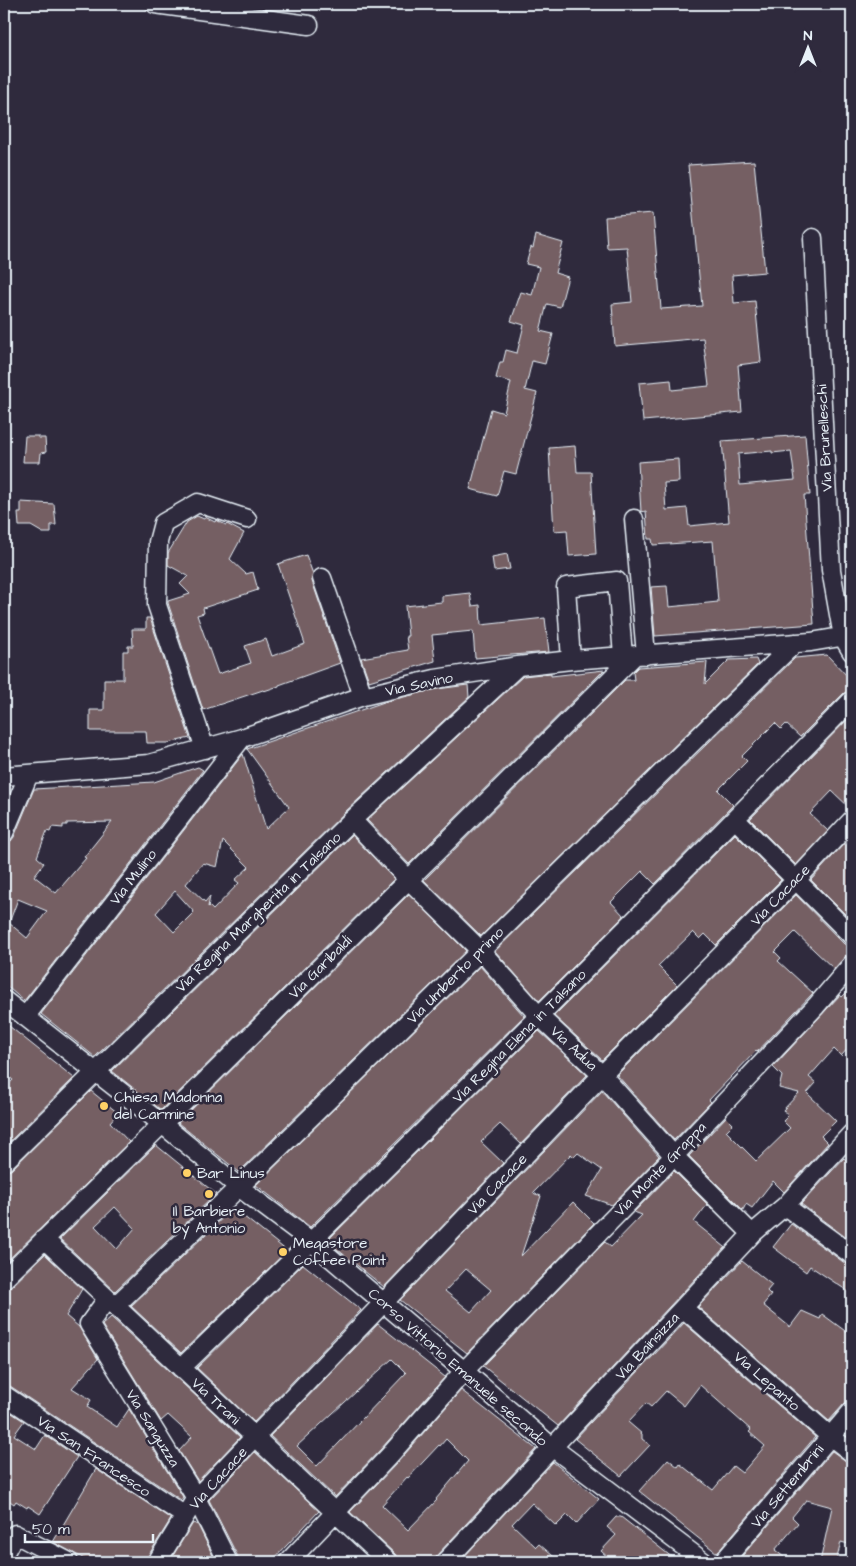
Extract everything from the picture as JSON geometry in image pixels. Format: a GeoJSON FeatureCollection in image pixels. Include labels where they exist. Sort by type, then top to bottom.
{"type":"FeatureCollection","features":[{"type":"Feature","properties":{"kind":"street"},"geometry":{"type":"LineString","coordinates":[[155,4],[309,25]]}},
{"type":"Feature","properties":{"kind":"street","name":"Via Brunelleschi"},"geometry":{"type":"LineString","coordinates":[[814,238],[831,570],[849,641]]}},
{"type":"Feature","properties":{"kind":"street"},"geometry":{"type":"LineString","coordinates":[[205,749],[158,605],[158,542],[163,523],[198,503],[247,519]]}},
{"type":"Feature","properties":{"kind":"street"},"geometry":{"type":"LineString","coordinates":[[634,519],[635,655]]}},
{"type":"Feature","properties":{"kind":"street"},"geometry":{"type":"LineString","coordinates":[[322,578],[363,696]]}},
{"type":"Feature","properties":{"kind":"street"},"geometry":{"type":"LineString","coordinates":[[571,660],[566,587],[616,581],[635,655]]}},
{"type":"Feature","properties":{"kind":"street","name":"Via Savino"},"geometry":{"type":"LineString","coordinates":[[4,776],[149,764],[242,738],[363,696],[435,679],[571,660],[795,643],[849,641]]}},
{"type":"Feature","properties":{"kind":"street","name":"Via Umberto primo"},"geometry":{"type":"LineString","coordinates":[[111,1303],[240,1188],[480,950],[795,643]]}},
{"type":"Feature","properties":{"kind":"street","name":"Via Garibaldi"},"geometry":{"type":"LineString","coordinates":[[4,1279],[635,655]]}},
{"type":"Feature","properties":{"kind":"street","name":"Via Regina Margherita in Talsano"},"geometry":{"type":"LineString","coordinates":[[4,1162],[352,820],[518,666]]}},
{"type":"Feature","properties":{"kind":"street","name":"Via Regina Elena in Talsano"},"geometry":{"type":"LineString","coordinates":[[181,1368],[312,1242],[852,700]]}},
{"type":"Feature","properties":{"kind":"street","name":"Via Mulino"},"geometry":{"type":"LineString","coordinates":[[25,1017],[242,738]]}},
{"type":"Feature","properties":{"kind":"street"},"geometry":{"type":"LineString","coordinates":[[4,833],[29,774]]}},
{"type":"Feature","properties":{"kind":"street"},"geometry":{"type":"LineString","coordinates":[[735,819],[852,936]]}},
{"type":"Feature","properties":{"kind":"street","name":"Via Adua"},"geometry":{"type":"LineString","coordinates":[[352,820],[480,950],[539,1016],[602,1075],[674,1156],[752,1234]]}},
{"type":"Feature","properties":{"kind":"street","name":"Via Cacace"},"geometry":{"type":"LineString","coordinates":[[157,1562],[196,1498],[602,1075],[796,880],[852,820]]}},
{"type":"Feature","properties":{"kind":"street","name":"Via Monte Grappa"},"geometry":{"type":"LineString","coordinates":[[288,1562],[389,1456],[464,1371],[674,1156],[816,1006],[852,964]]}},
{"type":"Feature","properties":{"kind":"street","name":"Corso Vittorio Emanuele secondo"},"geometry":{"type":"LineString","coordinates":[[4,1000],[240,1188],[312,1242],[552,1447],[704,1562]]}},
{"type":"Feature","properties":{"kind":"street","name":"Via Bainsizza"},"geometry":{"type":"LineString","coordinates":[[445,1562],[752,1234],[785,1206],[852,1133]]}},
{"type":"Feature","properties":{"kind":"street"},"geometry":{"type":"LineString","coordinates":[[785,1206],[852,1255]]}},
{"type":"Feature","properties":{"kind":"street","name":"Via Trani"},"geometry":{"type":"LineString","coordinates":[[44,1239],[388,1562]]}},
{"type":"Feature","properties":{"kind":"street","name":"Via Sanguzza"},"geometry":{"type":"LineString","coordinates":[[111,1303],[89,1324],[196,1498],[228,1562]]}},
{"type":"Feature","properties":{"kind":"street","name":"Via Lepanto"},"geometry":{"type":"LineString","coordinates":[[683,1308],[852,1453]]}},
{"type":"Feature","properties":{"kind":"street","name":"Via San Francesco"},"geometry":{"type":"LineString","coordinates":[[4,1395],[185,1516]]}},
{"type":"Feature","properties":{"kind":"street","name":"Via Settembrini"},"geometry":{"type":"LineString","coordinates":[[723,1562],[852,1411]]}},
{"type":"Feature","properties":{"kind":"street"},"geometry":{"type":"LineString","coordinates":[[4,1554],[15,1534],[69,1562]]}},
{"type":"Feature","properties":{"kind":"building"},"geometry":{"type":"Polygon","coordinates":[[[754,161],[765,272],[732,275],[734,303],[755,301],[761,362],[738,365],[742,412],[643,421],[639,383],[671,380],[672,390],[709,386],[703,338],[615,346],[612,304],[632,302],[627,247],[607,248],[605,217],[653,213],[661,309],[702,306],[688,165],[754,161]]]}},
{"type":"Feature","properties":{"kind":"building"},"geometry":{"type":"Polygon","coordinates":[[[536,235],[563,243],[555,273],[568,277],[560,307],[547,304],[540,331],[553,334],[545,364],[532,361],[525,390],[537,393],[516,474],[504,471],[497,496],[470,489],[491,409],[504,413],[511,382],[496,378],[500,362],[503,362],[506,350],[517,353],[524,325],[511,321],[521,292],[532,295],[539,267],[526,264],[536,235]]]}},
{"type":"Feature","properties":{"kind":"building"},"geometry":{"type":"Polygon","coordinates":[[[805,435],[810,495],[804,495],[814,624],[655,636],[651,587],[667,586],[669,607],[718,602],[713,541],[653,545],[652,539],[648,539],[646,511],[641,512],[638,462],[678,459],[679,482],[664,483],[666,510],[687,508],[689,526],[729,522],[722,441],[805,435]],[[772,451],[738,454],[740,485],[795,480],[791,451],[772,453],[772,451]]]}},
{"type":"Feature","properties":{"kind":"building"},"geometry":{"type":"Polygon","coordinates":[[[25,436],[45,438],[46,452],[41,453],[40,462],[23,462],[25,436]]]}},
{"type":"Feature","properties":{"kind":"building"},"geometry":{"type":"Polygon","coordinates":[[[575,446],[577,472],[591,472],[596,554],[569,556],[567,530],[554,531],[549,448],[575,446]]]}},
{"type":"Feature","properties":{"kind":"building"},"geometry":{"type":"Polygon","coordinates":[[[21,502],[54,504],[56,525],[51,525],[51,533],[43,533],[31,526],[19,526],[18,513],[21,513],[21,502]]]}},
{"type":"Feature","properties":{"kind":"building"},"geometry":{"type":"Polygon","coordinates":[[[197,516],[204,519],[205,517],[215,522],[216,520],[244,533],[230,559],[246,574],[253,572],[258,590],[203,608],[204,613],[197,615],[218,674],[251,663],[245,646],[266,639],[272,656],[305,644],[278,564],[306,555],[313,574],[312,581],[340,663],[279,686],[203,710],[168,603],[168,601],[190,594],[180,584],[188,576],[168,565],[168,553],[187,522],[197,516]]]}},
{"type":"Feature","properties":{"kind":"building"},"geometry":{"type":"Polygon","coordinates":[[[507,554],[510,569],[494,571],[492,557],[507,554]]]}},
{"type":"Feature","properties":{"kind":"building"},"geometry":{"type":"Polygon","coordinates":[[[470,593],[472,606],[480,605],[481,625],[545,618],[549,652],[475,658],[473,631],[432,635],[435,661],[369,681],[361,658],[408,650],[405,606],[442,602],[442,596],[470,593]]]}},
{"type":"Feature","properties":{"kind":"building"},"geometry":{"type":"Polygon","coordinates":[[[146,618],[150,618],[190,738],[168,743],[147,743],[146,731],[90,731],[90,710],[104,710],[104,679],[123,679],[123,651],[128,651],[128,646],[133,646],[132,629],[146,629],[146,618]]]}},
{"type":"Feature","properties":{"kind":"building"},"geometry":{"type":"Polygon","coordinates":[[[827,655],[852,681],[852,690],[844,693],[800,737],[786,724],[781,729],[775,723],[742,756],[747,761],[718,790],[733,805],[655,884],[642,871],[611,902],[624,916],[539,1001],[495,951],[795,658],[827,655]]]}},
{"type":"Feature","properties":{"kind":"building"},"geometry":{"type":"Polygon","coordinates":[[[756,659],[758,664],[481,936],[424,880],[625,680],[634,680],[633,672],[638,667],[707,662],[705,684],[729,660],[756,659]]]}},
{"type":"Feature","properties":{"kind":"building"},"geometry":{"type":"Polygon","coordinates":[[[604,670],[409,864],[367,820],[523,676],[551,673],[551,676],[604,670]]]}},
{"type":"Feature","properties":{"kind":"building"},"geometry":{"type":"Polygon","coordinates":[[[468,685],[469,697],[345,812],[95,1057],[41,1014],[243,754],[266,829],[289,807],[247,749],[387,701],[437,689],[468,685]],[[223,841],[217,867],[203,863],[186,884],[205,902],[210,896],[208,907],[213,910],[239,883],[235,880],[249,867],[223,841]],[[175,891],[156,913],[174,932],[194,912],[175,891]]]}},
{"type":"Feature","properties":{"kind":"building"},"geometry":{"type":"Polygon","coordinates":[[[852,715],[852,810],[832,791],[810,814],[828,831],[796,865],[750,819],[852,715]]]}},
{"type":"Feature","properties":{"kind":"building"},"geometry":{"type":"Polygon","coordinates":[[[198,767],[203,770],[24,1001],[4,984],[4,843],[11,841],[14,837],[34,789],[154,782],[198,767]],[[112,822],[67,823],[67,825],[63,825],[63,828],[52,827],[50,832],[47,831],[37,857],[44,863],[34,876],[56,893],[86,858],[84,857],[112,822]],[[18,899],[9,923],[27,938],[47,911],[18,899]]]}},
{"type":"Feature","properties":{"kind":"building"},"geometry":{"type":"Polygon","coordinates":[[[735,834],[781,880],[716,945],[705,934],[700,939],[693,932],[658,966],[677,985],[602,1060],[554,1016],[735,834]]]}},
{"type":"Feature","properties":{"kind":"building"},"geometry":{"type":"Polygon","coordinates":[[[352,835],[394,879],[161,1110],[112,1071],[352,835]]]}},
{"type":"Feature","properties":{"kind":"building"},"geometry":{"type":"Polygon","coordinates":[[[852,835],[852,921],[811,880],[852,835]]]}},
{"type":"Feature","properties":{"kind":"building"},"geometry":{"type":"Polygon","coordinates":[[[409,894],[466,951],[239,1172],[178,1123],[409,894]]]}},
{"type":"Feature","properties":{"kind":"building"},"geometry":{"type":"Polygon","coordinates":[[[796,895],[844,944],[852,946],[852,949],[834,969],[795,932],[775,952],[781,958],[778,961],[813,993],[709,1100],[711,1102],[674,1140],[617,1075],[796,895]]]}},
{"type":"Feature","properties":{"kind":"building"},"geometry":{"type":"Polygon","coordinates":[[[480,966],[524,1016],[310,1227],[256,1185],[480,966]]]}},
{"type":"Feature","properties":{"kind":"building"},"geometry":{"type":"Polygon","coordinates":[[[852,987],[852,1044],[841,1056],[834,1049],[809,1077],[816,1083],[807,1093],[836,1121],[821,1136],[828,1143],[784,1192],[773,1181],[752,1208],[746,1204],[743,1210],[689,1156],[726,1117],[733,1124],[726,1131],[756,1161],[790,1128],[783,1121],[788,1116],[783,1110],[799,1093],[779,1088],[782,1076],[773,1067],[840,995],[842,997],[852,987]]]}},
{"type":"Feature","properties":{"kind":"building"},"geometry":{"type":"Polygon","coordinates":[[[4,1022],[74,1078],[4,1147],[4,1089],[13,1080],[4,1073],[4,1022]]]}},
{"type":"Feature","properties":{"kind":"building"},"geometry":{"type":"Polygon","coordinates":[[[539,1031],[587,1075],[521,1144],[500,1124],[481,1142],[503,1163],[384,1287],[327,1241],[539,1031]]]}},
{"type":"Feature","properties":{"kind":"building"},"geometry":{"type":"Polygon","coordinates":[[[91,1091],[118,1113],[110,1122],[129,1142],[4,1264],[4,1172],[11,1170],[91,1091]]]}},
{"type":"Feature","properties":{"kind":"building"},"geometry":{"type":"Polygon","coordinates":[[[602,1091],[659,1156],[612,1205],[586,1196],[602,1170],[578,1153],[574,1157],[571,1154],[533,1193],[541,1196],[521,1256],[573,1202],[594,1223],[467,1353],[400,1300],[602,1091]],[[466,1269],[445,1291],[471,1312],[491,1290],[466,1269]]]}},
{"type":"Feature","properties":{"kind":"building"},"geometry":{"type":"Polygon","coordinates":[[[156,1145],[216,1194],[115,1291],[60,1239],[156,1145]],[[115,1207],[95,1226],[117,1249],[135,1228],[115,1207]]]}},
{"type":"Feature","properties":{"kind":"building"},"geometry":{"type":"Polygon","coordinates":[[[844,1158],[852,1166],[852,1242],[801,1204],[844,1158]]]}},
{"type":"Feature","properties":{"kind":"building"},"geometry":{"type":"Polygon","coordinates":[[[674,1171],[712,1209],[707,1205],[694,1222],[725,1247],[558,1426],[483,1366],[605,1242],[611,1247],[642,1215],[634,1212],[674,1171]]]}},
{"type":"Feature","properties":{"kind":"building"},"geometry":{"type":"Polygon","coordinates":[[[233,1208],[287,1251],[181,1353],[131,1306],[233,1208]]]}},
{"type":"Feature","properties":{"kind":"building"},"geometry":{"type":"Polygon","coordinates":[[[791,1224],[846,1264],[852,1265],[852,1294],[810,1266],[806,1272],[773,1247],[791,1224]]]}},
{"type":"Feature","properties":{"kind":"building"},"geometry":{"type":"Polygon","coordinates":[[[45,1254],[82,1289],[66,1316],[79,1327],[98,1359],[72,1388],[91,1400],[87,1407],[117,1427],[129,1409],[183,1497],[181,1500],[10,1386],[4,1385],[4,1289],[11,1287],[45,1254]]]}},
{"type":"Feature","properties":{"kind":"building"},"geometry":{"type":"Polygon","coordinates":[[[742,1261],[772,1285],[767,1291],[771,1295],[763,1305],[790,1327],[802,1311],[820,1319],[822,1314],[852,1336],[852,1401],[844,1404],[829,1421],[698,1307],[742,1261]]]}},
{"type":"Feature","properties":{"kind":"building"},"geometry":{"type":"Polygon","coordinates":[[[303,1264],[361,1310],[254,1422],[197,1368],[303,1264]]]}},
{"type":"Feature","properties":{"kind":"building"},"geometry":{"type":"Polygon","coordinates":[[[111,1317],[240,1437],[198,1481],[179,1451],[192,1437],[168,1415],[161,1421],[102,1325],[111,1317]]]}},
{"type":"Feature","properties":{"kind":"building"},"geometry":{"type":"Polygon","coordinates":[[[684,1323],[815,1437],[717,1553],[639,1491],[668,1459],[678,1467],[680,1464],[713,1490],[733,1466],[742,1473],[765,1446],[749,1432],[751,1430],[700,1385],[684,1406],[666,1391],[651,1407],[646,1403],[628,1422],[642,1434],[642,1439],[650,1445],[621,1476],[575,1439],[684,1323]]]}},
{"type":"Feature","properties":{"kind":"building"},"geometry":{"type":"Polygon","coordinates":[[[378,1324],[445,1377],[335,1497],[270,1436],[378,1324]],[[392,1359],[297,1446],[317,1466],[406,1373],[392,1359]]]}},
{"type":"Feature","properties":{"kind":"building"},"geometry":{"type":"Polygon","coordinates":[[[461,1390],[536,1449],[437,1555],[435,1562],[401,1562],[395,1554],[350,1512],[397,1463],[461,1390]],[[446,1439],[407,1477],[382,1505],[408,1530],[437,1500],[468,1461],[446,1439]]]}},
{"type":"Feature","properties":{"kind":"building"},"geometry":{"type":"Polygon","coordinates":[[[4,1408],[24,1421],[14,1435],[36,1449],[45,1435],[77,1457],[40,1514],[28,1506],[27,1508],[16,1501],[14,1504],[4,1497],[4,1408]]]}},
{"type":"Feature","properties":{"kind":"building"},"geometry":{"type":"Polygon","coordinates":[[[832,1451],[852,1463],[852,1545],[841,1542],[836,1562],[820,1562],[832,1507],[806,1500],[792,1517],[798,1523],[775,1550],[790,1562],[737,1562],[832,1451]]]}},
{"type":"Feature","properties":{"kind":"building"},"geometry":{"type":"Polygon","coordinates":[[[255,1452],[319,1511],[271,1562],[239,1562],[209,1500],[255,1452]]]}},
{"type":"Feature","properties":{"kind":"building"},"geometry":{"type":"Polygon","coordinates":[[[553,1462],[599,1499],[576,1524],[567,1515],[556,1526],[532,1503],[512,1524],[536,1547],[539,1544],[560,1562],[535,1562],[528,1556],[522,1562],[459,1562],[553,1462]]]}},
{"type":"Feature","properties":{"kind":"building"},"geometry":{"type":"Polygon","coordinates":[[[96,1469],[171,1519],[146,1562],[90,1562],[53,1542],[96,1469]]]}},
{"type":"Feature","properties":{"kind":"building"},"geometry":{"type":"Polygon","coordinates":[[[616,1517],[621,1517],[678,1562],[613,1562],[601,1551],[616,1535],[607,1527],[616,1517]]]}},
{"type":"Feature","properties":{"kind":"building"},"geometry":{"type":"Polygon","coordinates":[[[193,1523],[198,1525],[216,1562],[169,1562],[193,1523]]]}},
{"type":"Feature","properties":{"kind":"place","name":"Chiesa Madonna del Carmine"},"geometry":{"type":"Point","coordinates":[104,1106]}},
{"type":"Feature","properties":{"kind":"place","name":"Bar Linus"},"geometry":{"type":"Point","coordinates":[187,1173]}},
{"type":"Feature","properties":{"kind":"place","name":"Il Barbiere by Antonio"},"geometry":{"type":"Point","coordinates":[209,1194]}},
{"type":"Feature","properties":{"kind":"place","name":"Megastore Coffee Point"},"geometry":{"type":"Point","coordinates":[283,1252]}}]}
